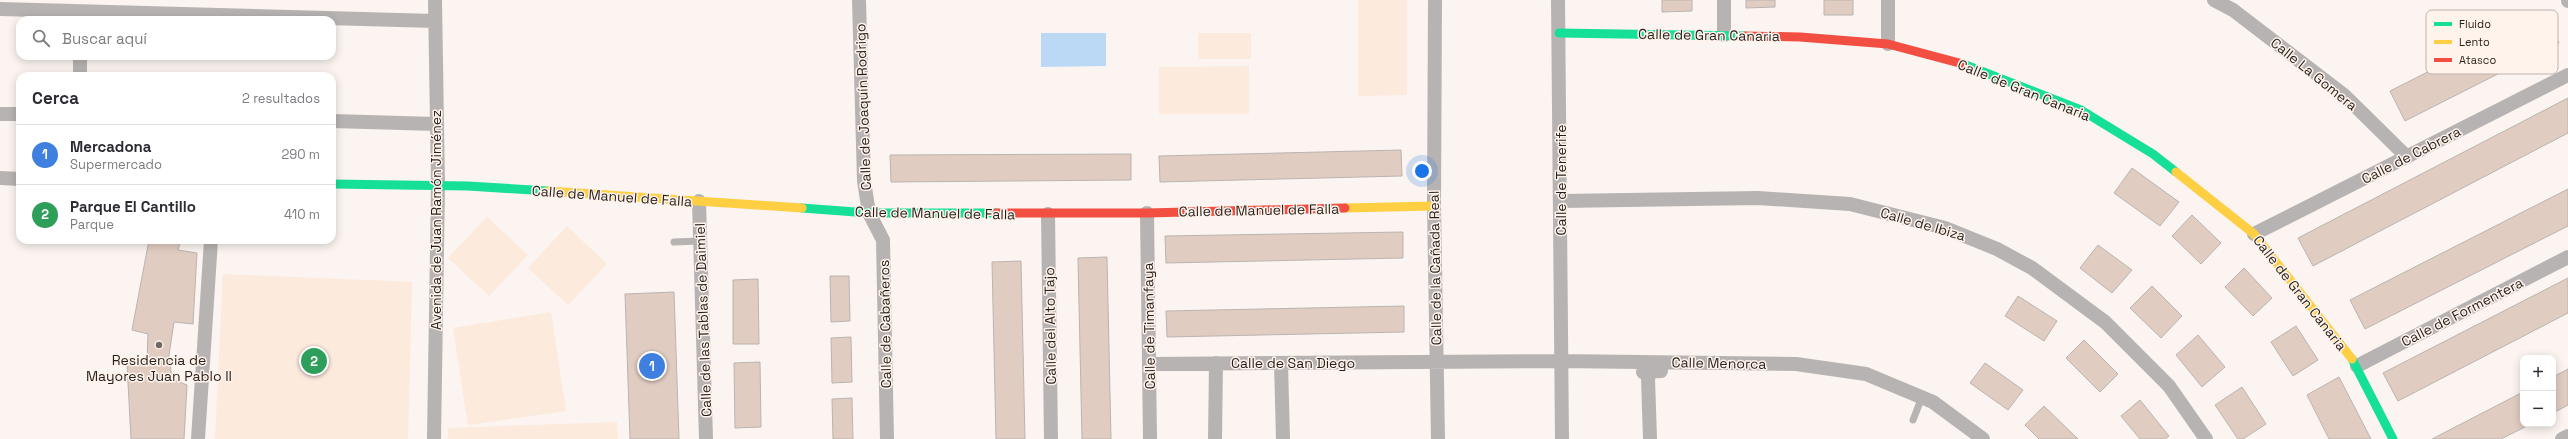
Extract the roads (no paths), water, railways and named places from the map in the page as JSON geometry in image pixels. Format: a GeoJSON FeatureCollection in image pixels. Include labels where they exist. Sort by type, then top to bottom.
{"type":"FeatureCollection","features":[{"type":"Feature","properties":{"kind":"street","name":"Avenida de Juan Ramón Jiménez"},"geometry":{"type":"LineString","coordinates":[[434,439],[438,185],[435,0]]}},
{"type":"Feature","properties":{"kind":"street","name":"Calle de Joaquín Rodrigo"},"geometry":{"type":"LineString","coordinates":[[859,0],[864,181],[869,213]]}},
{"type":"Feature","properties":{"kind":"street","name":"Calle de la Cañada Real"},"geometry":{"type":"LineString","coordinates":[[1435,0],[1434,206],[1438,439]]}},
{"type":"Feature","properties":{"kind":"street","name":"Calle de Tenerife"},"geometry":{"type":"LineString","coordinates":[[1558,0],[1562,201],[1560,361],[1562,439]]}},
{"type":"Feature","properties":{"kind":"street"},"geometry":{"type":"LineString","coordinates":[[1724,0],[1724,35]]}},
{"type":"Feature","properties":{"kind":"street"},"geometry":{"type":"LineString","coordinates":[[1888,0],[1888,44]]}},
{"type":"Feature","properties":{"kind":"street","name":"Calle La Gomera"},"geometry":{"type":"LineString","coordinates":[[2214,0],[2233,10],[2344,95],[2407,157]]}},
{"type":"Feature","properties":{"kind":"street"},"geometry":{"type":"LineString","coordinates":[[0,9],[274,16]]}},
{"type":"Feature","properties":{"kind":"street"},"geometry":{"type":"LineString","coordinates":[[336,18],[435,21]]}},
{"type":"Feature","properties":{"kind":"street","name":"Calle de Gran Canaria"},"geometry":{"type":"LineString","coordinates":[[1559,33],[1800,37],[1888,44],[1976,68],[2081,110],[2153,154],[2254,234],[2306,298],[2357,366],[2393,439]]}},
{"type":"Feature","properties":{"kind":"street"},"geometry":{"type":"LineString","coordinates":[[80,60],[80,72]]}},
{"type":"Feature","properties":{"kind":"street","name":"Calle de Cabrera"},"geometry":{"type":"LineString","coordinates":[[2254,234],[2568,74]]}},
{"type":"Feature","properties":{"kind":"street"},"geometry":{"type":"LineString","coordinates":[[0,114],[16,114]]}},
{"type":"Feature","properties":{"kind":"street"},"geometry":{"type":"LineString","coordinates":[[336,121],[436,124]]}},
{"type":"Feature","properties":{"kind":"street"},"geometry":{"type":"LineString","coordinates":[[0,178],[16,179]]}},
{"type":"Feature","properties":{"kind":"street","name":"Calle de Manuel de Falla"},"geometry":{"type":"LineString","coordinates":[[336,184],[438,185],[869,213],[1147,213],[1434,206]]}},
{"type":"Feature","properties":{"kind":"street","name":"Calle de Ibiza"},"geometry":{"type":"LineString","coordinates":[[1562,201],[1758,198],[1850,204],[1945,228],[1997,249],[2032,268],[2106,322],[2169,386],[2206,439]]}},
{"type":"Feature","properties":{"kind":"street","name":"Calle de las Tablas de Daimiel"},"geometry":{"type":"LineString","coordinates":[[699,201],[706,439]]}},
{"type":"Feature","properties":{"kind":"street","name":"Calle de Cabañeros"},"geometry":{"type":"LineString","coordinates":[[869,213],[883,240],[887,439]]}},
{"type":"Feature","properties":{"kind":"street","name":"Calle de Timanfaya"},"geometry":{"type":"LineString","coordinates":[[1147,213],[1150,439]]}},
{"type":"Feature","properties":{"kind":"street","name":"Calle del Alto Tajo"},"geometry":{"type":"LineString","coordinates":[[1048,214],[1051,439]]}},
{"type":"Feature","properties":{"kind":"street"},"geometry":{"type":"LineString","coordinates":[[198,439],[210,244]]}},
{"type":"Feature","properties":{"kind":"street","name":"Calle de Formentera"},"geometry":{"type":"LineString","coordinates":[[2357,366],[2568,257]]}},
{"type":"Feature","properties":{"kind":"street","name":"Calle Menorca"},"geometry":{"type":"LineString","coordinates":[[1436,361],[1796,364],[1866,374],[1933,402],[1983,439]]}},
{"type":"Feature","properties":{"kind":"street","name":"Calle de San Diego"},"geometry":{"type":"LineString","coordinates":[[1150,364],[1436,361]]}},
{"type":"Feature","properties":{"kind":"street"},"geometry":{"type":"LineString","coordinates":[[1650,439],[1648,378],[1650,374],[1643,372],[1661,371],[1660,362]]}},
{"type":"Feature","properties":{"kind":"street"},"geometry":{"type":"LineString","coordinates":[[1215,439],[1216,363]]}},
{"type":"Feature","properties":{"kind":"street"},"geometry":{"type":"LineString","coordinates":[[1281,363],[1283,439]]}},
{"type":"Feature","properties":{"kind":"street"},"geometry":{"type":"LineString","coordinates":[[2562,439],[2568,436]]}},
{"type":"Feature","properties":{"kind":"lane"},"geometry":{"type":"LineString","coordinates":[[674,242],[700,241]]}},
{"type":"Feature","properties":{"kind":"lane"},"geometry":{"type":"LineString","coordinates":[[1913,420],[1922,397]]}},
{"type":"Feature","properties":{"kind":"water"},"geometry":{"type":"Polygon","coordinates":[[[1041,33],[1106,33],[1106,66],[1041,67],[1041,33]]]}},
{"type":"Feature","properties":{"kind":"place","name":"Residencia de Mayores Juan Pablo II"},"geometry":{"type":"Point","coordinates":[159,345]}},
{"type":"Feature","properties":{"kind":"place","name":"Parque El Cantillo"},"geometry":{"type":"Point","coordinates":[314,361]}},
{"type":"Feature","properties":{"kind":"place","name":"Mercadona"},"geometry":{"type":"Point","coordinates":[652,366]}}]}
